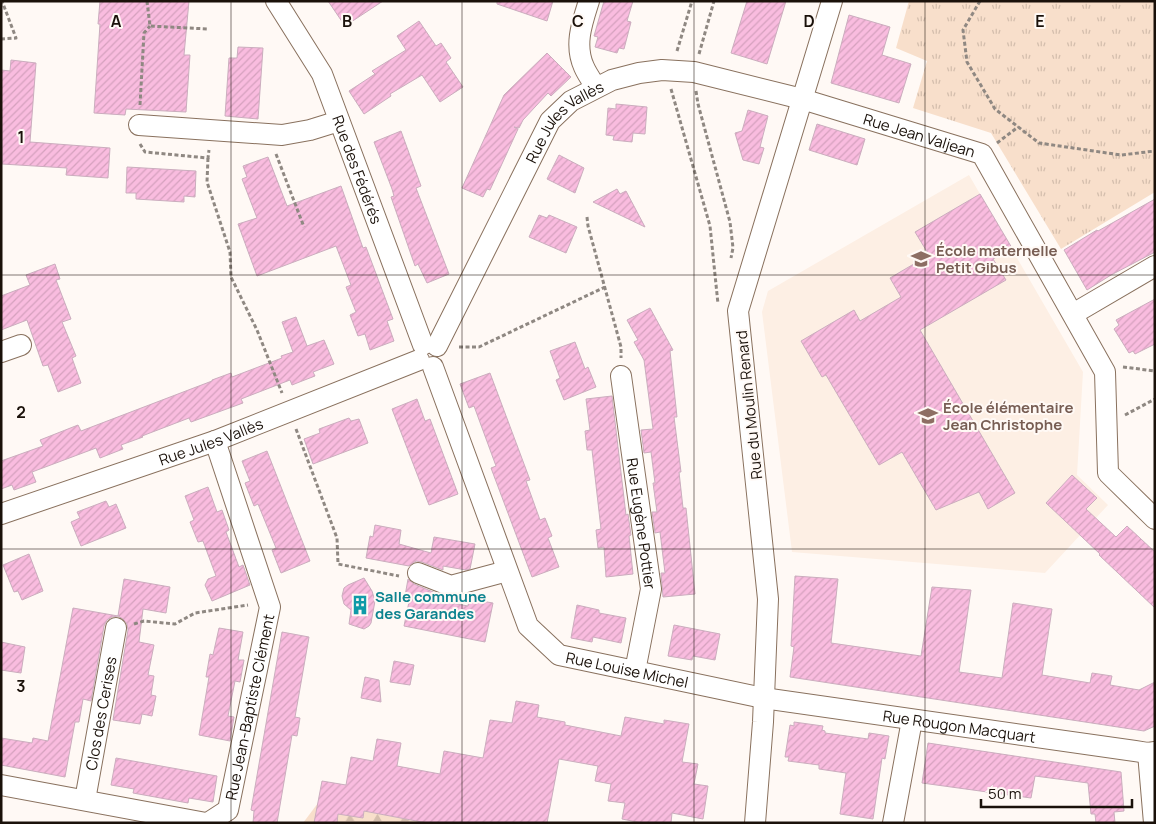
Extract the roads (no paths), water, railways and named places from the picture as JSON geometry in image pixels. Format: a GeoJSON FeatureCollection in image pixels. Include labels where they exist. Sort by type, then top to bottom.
{"type":"FeatureCollection","features":[{"type":"Feature","properties":{"kind":"street","name":"Rue des Fédérés"},"geometry":{"type":"LineString","coordinates":[[276,1],[322,74],[431,354]]}},
{"type":"Feature","properties":{"kind":"street"},"geometry":{"type":"LineString","coordinates":[[589,1],[581,24],[578,46],[584,67],[596,87]]}},
{"type":"Feature","properties":{"kind":"street","name":"Rue du Moulin Renard"},"geometry":{"type":"LineString","coordinates":[[755,823],[764,698],[768,599],[738,311],[832,1]]}},
{"type":"Feature","properties":{"kind":"street","name":"Rue Jules Vallès"},"geometry":{"type":"LineString","coordinates":[[1,514],[215,441],[431,354],[519,186],[550,121],[571,101],[596,87],[612,80],[639,73],[694,72],[802,99]]}},
{"type":"Feature","properties":{"kind":"street","name":"Rue Jean Valjean"},"geometry":{"type":"LineString","coordinates":[[802,99],[982,154],[1105,372],[1108,473],[1155,519]]}},
{"type":"Feature","properties":{"kind":"street"},"geometry":{"type":"LineString","coordinates":[[139,125],[282,135],[310,130],[339,121]]}},
{"type":"Feature","properties":{"kind":"street"},"geometry":{"type":"LineString","coordinates":[[1073,314],[1155,266]]}},
{"type":"Feature","properties":{"kind":"street"},"geometry":{"type":"LineString","coordinates":[[1,352],[20,345]]}},
{"type":"Feature","properties":{"kind":"street","name":"Rue Louise Michel"},"geometry":{"type":"LineString","coordinates":[[431,354],[528,626],[560,655],[764,698]]}},
{"type":"Feature","properties":{"kind":"street","name":"Rue Eugène Pottier"},"geometry":{"type":"LineString","coordinates":[[621,376],[651,589],[635,671]]}},
{"type":"Feature","properties":{"kind":"street","name":"Rue Jean-Baptiste Clément"},"geometry":{"type":"LineString","coordinates":[[1,785],[207,823],[228,810],[270,607],[215,441]]}},
{"type":"Feature","properties":{"kind":"street"},"geometry":{"type":"LineString","coordinates":[[418,573],[451,586],[508,571]]}},
{"type":"Feature","properties":{"kind":"street","name":"Clos des Cerises"},"geometry":{"type":"LineString","coordinates":[[85,800],[116,628]]}},
{"type":"Feature","properties":{"kind":"street","name":"Rue Rougon Macquart"},"geometry":{"type":"LineString","coordinates":[[764,698],[1152,752]]}},
{"type":"Feature","properties":{"kind":"street"},"geometry":{"type":"LineString","coordinates":[[894,823],[912,720]]}},
{"type":"Feature","properties":{"kind":"street"},"geometry":{"type":"LineString","coordinates":[[1152,752],[1154,823]]}},
{"type":"Feature","properties":{"kind":"place","name":"École maternelle Petit Gibus"},"geometry":{"type":"Point","coordinates":[921,259]}},
{"type":"Feature","properties":{"kind":"place","name":"École élémentaire Jean Christophe"},"geometry":{"type":"Point","coordinates":[928,416]}},
{"type":"Feature","properties":{"kind":"place","name":"Salle commune des Garandes"},"geometry":{"type":"Point","coordinates":[360,605]}}]}
